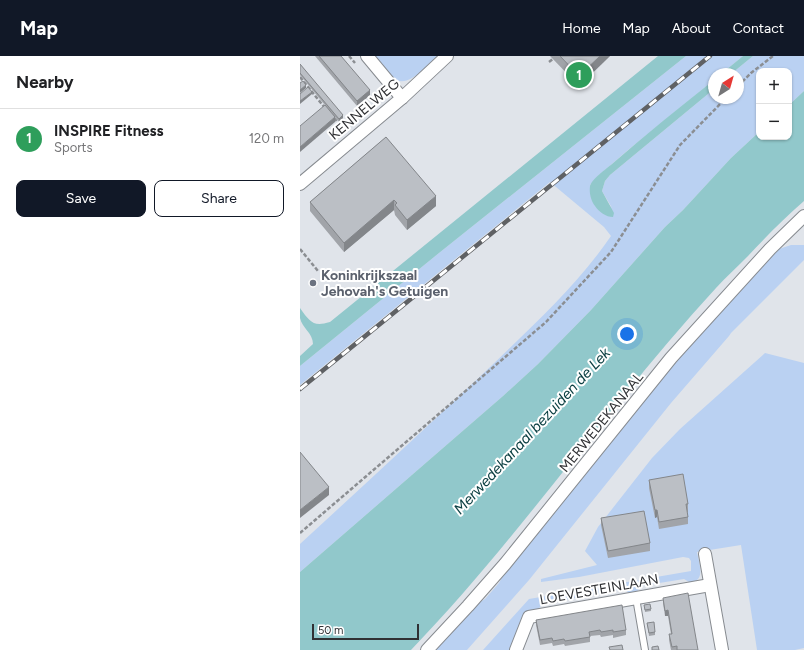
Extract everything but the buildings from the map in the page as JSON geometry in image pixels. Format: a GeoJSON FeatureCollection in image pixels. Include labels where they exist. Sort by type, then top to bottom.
{"type":"FeatureCollection","features":[{"type":"Feature","properties":{"kind":"street"},"geometry":{"type":"LineString","coordinates":[[367,56],[402,98]]}},
{"type":"Feature","properties":{"kind":"street","name":"KENNELWEG"},"geometry":{"type":"LineString","coordinates":[[300,184],[402,98],[447,56]]}},
{"type":"Feature","properties":{"kind":"street","name":"MERWEDEKANAAL"},"geometry":{"type":"LineString","coordinates":[[427,650],[505,564],[676,352],[770,249],[804,216]]}},
{"type":"Feature","properties":{"kind":"street"},"geometry":{"type":"LineString","coordinates":[[705,554],[722,650]]}},
{"type":"Feature","properties":{"kind":"street","name":"LOEVESTEINLAAN"},"geometry":{"type":"LineString","coordinates":[[516,650],[529,617],[710,585]]}},
{"type":"Feature","properties":{"kind":"lane"},"geometry":{"type":"LineString","coordinates":[[636,598],[645,650]]}},
{"type":"Feature","properties":{"kind":"path"},"geometry":{"type":"LineString","coordinates":[[744,80],[773,56]]}},
{"type":"Feature","properties":{"kind":"path"},"geometry":{"type":"LineString","coordinates":[[549,62],[553,59]]}},
{"type":"Feature","properties":{"kind":"path"},"geometry":{"type":"LineString","coordinates":[[300,78],[328,111]]}},
{"type":"Feature","properties":{"kind":"path"},"geometry":{"type":"LineString","coordinates":[[304,91],[308,87]]}},
{"type":"Feature","properties":{"kind":"path"},"geometry":{"type":"LineString","coordinates":[[300,533],[546,322],[611,252],[680,145],[720,104]]}},
{"type":"Feature","properties":{"kind":"path"},"geometry":{"type":"LineString","coordinates":[[333,117],[352,140]]}},
{"type":"Feature","properties":{"kind":"path"},"geometry":{"type":"LineString","coordinates":[[300,249],[318,271]]}},
{"type":"Feature","properties":{"kind":"shaded area"},"geometry":{"type":"Polygon","coordinates":[[[375,56],[437,56],[423,70],[411,79],[399,81],[388,73],[375,56]]]}},
{"type":"Feature","properties":{"kind":"shaded area"},"geometry":{"type":"Polygon","coordinates":[[[686,56],[743,56],[728,68],[708,68],[708,85],[628,150],[598,176],[590,185],[612,208],[602,191],[605,181],[610,175],[708,94],[708,104],[744,104],[744,68],[738,68],[753,56],[804,56],[804,91],[792,102],[792,68],[756,68],[756,135],[731,158],[683,210],[665,227],[591,310],[538,364],[300,572],[300,544],[537,322],[583,272],[611,236],[604,227],[550,182],[300,385],[300,366],[686,56]]]}},
{"type":"Feature","properties":{"kind":"shaded area"},"geometry":{"type":"Polygon","coordinates":[[[791,245],[804,245],[804,260],[731,333],[671,403],[529,580],[467,650],[430,650],[470,608],[485,599],[499,583],[508,566],[636,404],[773,251],[791,245]]]}},
{"type":"Feature","properties":{"kind":"shaded area"},"geometry":{"type":"Polygon","coordinates":[[[765,353],[804,363],[804,648],[795,650],[757,650],[741,545],[697,552],[700,575],[696,581],[691,583],[684,579],[641,586],[636,593],[630,594],[624,589],[542,604],[510,650],[483,650],[529,599],[691,571],[691,561],[689,558],[683,557],[579,577],[541,582],[541,579],[597,565],[585,551],[598,527],[652,458],[680,429],[765,353]]]}},
{"type":"Feature","properties":{"kind":"water"},"geometry":{"type":"Polygon","coordinates":[[[658,56],[686,56],[300,366],[300,356],[313,344],[313,340],[301,322],[300,308],[312,322],[320,324],[330,322],[658,56]]]}},
{"type":"Feature","properties":{"kind":"water"},"geometry":{"type":"Polygon","coordinates":[[[743,56],[753,56],[738,68],[728,68],[743,56]]]}},
{"type":"Feature","properties":{"kind":"water"},"geometry":{"type":"Polygon","coordinates":[[[708,85],[708,94],[610,175],[605,181],[602,191],[614,213],[613,217],[605,215],[594,204],[590,191],[591,183],[708,85]]]}},
{"type":"Feature","properties":{"kind":"water","name":"Merwedekanaal bezuiden de Lek"},"geometry":{"type":"Polygon","coordinates":[[[804,91],[804,201],[782,221],[716,288],[677,332],[639,377],[528,516],[451,606],[411,650],[300,650],[300,572],[538,364],[591,310],[665,227],[683,210],[731,158],[756,135],[756,140],[792,140],[792,102],[804,91]]]}},
{"type":"Feature","properties":{"kind":"railway"},"geometry":{"type":"LineString","coordinates":[[300,389],[710,56]]}},
{"type":"Feature","properties":{"kind":"place","name":"INSPIRE Fitness"},"geometry":{"type":"Point","coordinates":[579,75]}},
{"type":"Feature","properties":{"kind":"place","name":"Koninkrijkszaal Jehovah's Getuigen"},"geometry":{"type":"Point","coordinates":[313,283]}}]}
